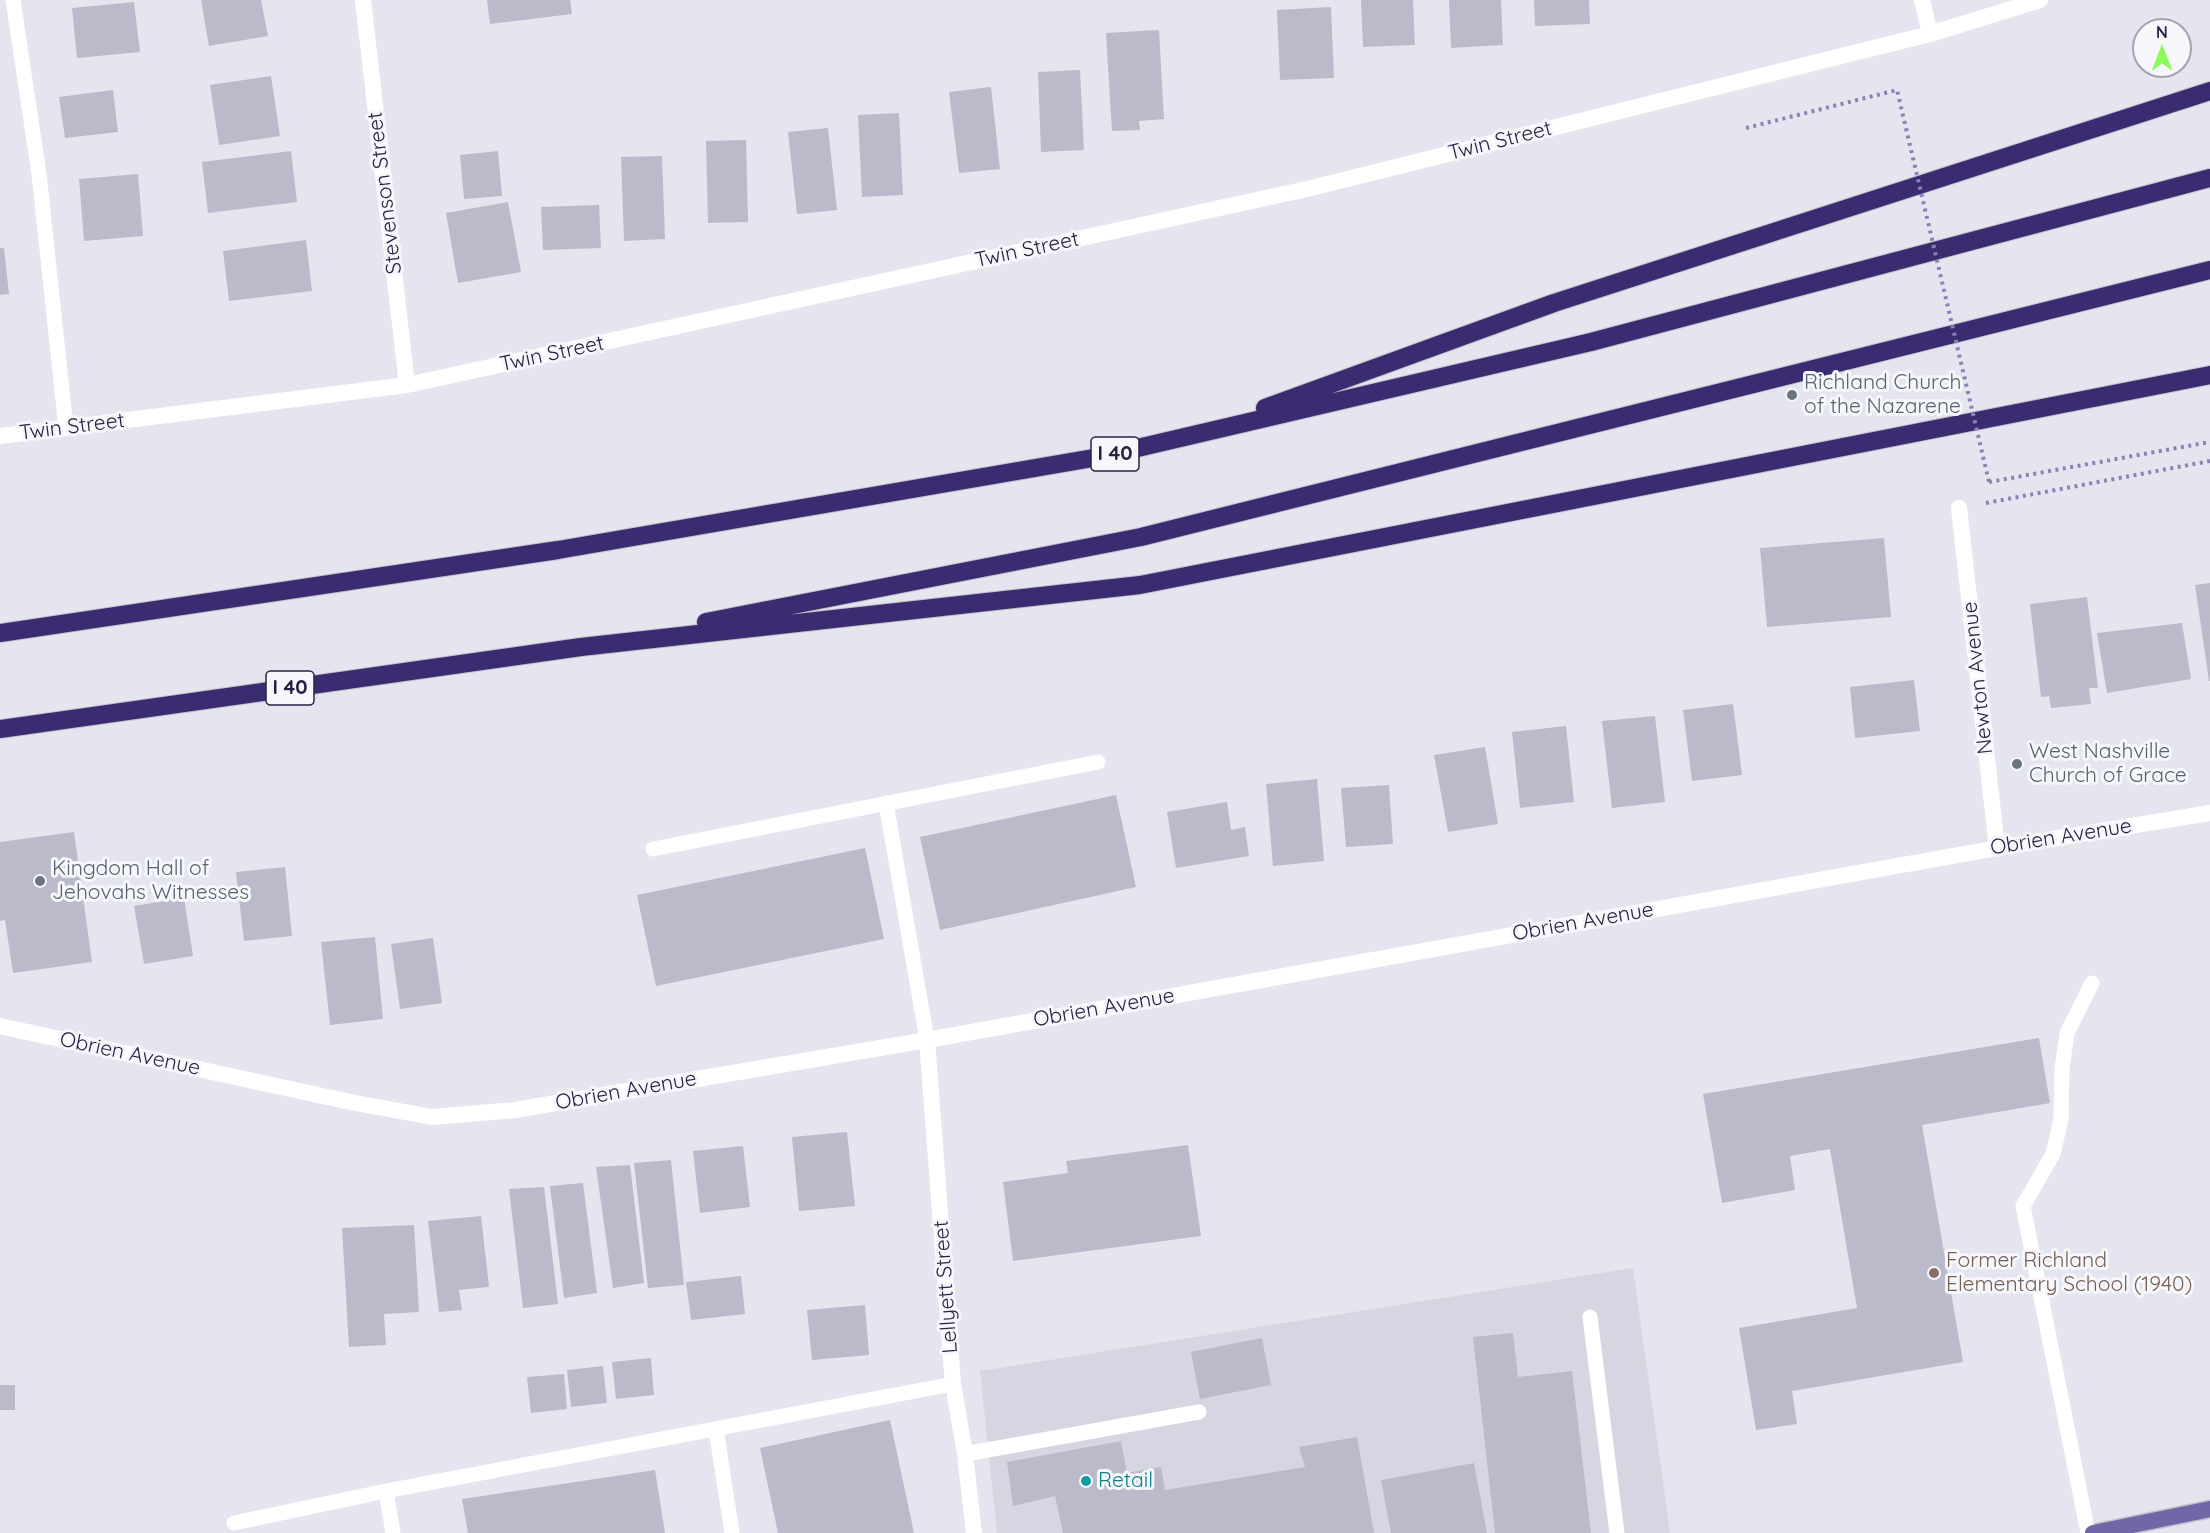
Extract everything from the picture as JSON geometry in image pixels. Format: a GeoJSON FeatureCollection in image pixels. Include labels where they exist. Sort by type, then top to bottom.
{"type":"FeatureCollection","features":[{"type":"Feature","properties":{"kind":"highway"},"geometry":{"type":"LineString","coordinates":[[1188,436],[1554,303],[2210,91]]}},
{"type":"Feature","properties":{"kind":"highway","name":"I 40"},"geometry":{"type":"LineString","coordinates":[[0,633],[558,550],[1099,457],[1591,342],[2210,178]]}},
{"type":"Feature","properties":{"kind":"highway","name":"I 40"},"geometry":{"type":"LineString","coordinates":[[0,729],[580,647],[1141,537],[2210,270]]}},
{"type":"Feature","properties":{"kind":"highway"},"geometry":{"type":"LineString","coordinates":[[580,647],[1140,585],[2210,375]]}},
{"type":"Feature","properties":{"kind":"main road"},"geometry":{"type":"LineString","coordinates":[[2093,1533],[2210,1509]]}},
{"type":"Feature","properties":{"kind":"street","name":"Stevenson Street"},"geometry":{"type":"LineString","coordinates":[[363,0],[407,385]]}},
{"type":"Feature","properties":{"kind":"street"},"geometry":{"type":"LineString","coordinates":[[1922,0],[1930,34]]}},
{"type":"Feature","properties":{"kind":"street","name":"Twin Street"},"geometry":{"type":"LineString","coordinates":[[0,436],[407,385],[1307,189],[1930,34],[2040,0]]}},
{"type":"Feature","properties":{"kind":"street","name":"Newton Avenue"},"geometry":{"type":"LineString","coordinates":[[1959,508],[1997,848]]}},
{"type":"Feature","properties":{"kind":"street","name":"Obrien Avenue"},"geometry":{"type":"LineString","coordinates":[[0,1026],[355,1103],[432,1117],[515,1110],[927,1040],[1997,848],[2210,813]]}},
{"type":"Feature","properties":{"kind":"street","name":"Lellyett Street"},"geometry":{"type":"LineString","coordinates":[[927,1040],[953,1384],[965,1454],[974,1533]]}},
{"type":"Feature","properties":{"kind":"lane"},"geometry":{"type":"LineString","coordinates":[[13,0],[39,174],[66,428]]}},
{"type":"Feature","properties":{"kind":"lane"},"geometry":{"type":"LineString","coordinates":[[653,849],[1098,762]]}},
{"type":"Feature","properties":{"kind":"lane"},"geometry":{"type":"LineString","coordinates":[[886,803],[927,1040]]}},
{"type":"Feature","properties":{"kind":"lane"},"geometry":{"type":"LineString","coordinates":[[2088,1533],[2023,1206],[2053,1154],[2061,1119],[2062,1069],[2067,1033],[2092,983]]}},
{"type":"Feature","properties":{"kind":"lane"},"geometry":{"type":"LineString","coordinates":[[1590,1317],[1617,1533]]}},
{"type":"Feature","properties":{"kind":"lane"},"geometry":{"type":"LineString","coordinates":[[234,1523],[386,1491],[953,1384]]}},
{"type":"Feature","properties":{"kind":"lane"},"geometry":{"type":"LineString","coordinates":[[965,1454],[1199,1412]]}},
{"type":"Feature","properties":{"kind":"lane"},"geometry":{"type":"LineString","coordinates":[[716,1429],[732,1533]]}},
{"type":"Feature","properties":{"kind":"lane"},"geometry":{"type":"LineString","coordinates":[[386,1491],[393,1533]]}},
{"type":"Feature","properties":{"kind":"path"},"geometry":{"type":"LineString","coordinates":[[1746,128],[1897,90],[1989,482],[2210,442]]}},
{"type":"Feature","properties":{"kind":"path"},"geometry":{"type":"LineString","coordinates":[[1959,508],[2210,461]]}},
{"type":"Feature","properties":{"kind":"shaded area"},"geometry":{"type":"Polygon","coordinates":[[[1633,1268],[1670,1533],[997,1533],[980,1371],[1633,1268]]]}},
{"type":"Feature","properties":{"kind":"building"},"geometry":{"type":"Polygon","coordinates":[[[201,0],[261,0],[268,36],[209,46],[201,0]]]}},
{"type":"Feature","properties":{"kind":"building"},"geometry":{"type":"Polygon","coordinates":[[[487,0],[570,0],[572,14],[490,24],[487,0]]]}},
{"type":"Feature","properties":{"kind":"building"},"geometry":{"type":"Polygon","coordinates":[[[1361,0],[1413,0],[1415,45],[1363,47],[1361,0]]]}},
{"type":"Feature","properties":{"kind":"building"},"geometry":{"type":"Polygon","coordinates":[[[1449,0],[1501,0],[1503,45],[1451,48],[1449,0]]]}},
{"type":"Feature","properties":{"kind":"building"},"geometry":{"type":"Polygon","coordinates":[[[1534,0],[1589,0],[1590,24],[1535,26],[1534,0]]]}},
{"type":"Feature","properties":{"kind":"building"},"geometry":{"type":"Polygon","coordinates":[[[134,2],[140,52],[77,58],[72,8],[134,2]]]}},
{"type":"Feature","properties":{"kind":"building"},"geometry":{"type":"Polygon","coordinates":[[[1331,7],[1334,78],[1280,80],[1277,10],[1331,7]]]}},
{"type":"Feature","properties":{"kind":"building"},"geometry":{"type":"Polygon","coordinates":[[[1159,30],[1164,119],[1139,121],[1140,130],[1112,131],[1106,33],[1159,30]]]}},
{"type":"Feature","properties":{"kind":"building"},"geometry":{"type":"Polygon","coordinates":[[[1080,70],[1084,150],[1041,152],[1038,72],[1080,70]]]}},
{"type":"Feature","properties":{"kind":"building"},"geometry":{"type":"Polygon","coordinates":[[[271,76],[280,136],[219,145],[210,85],[271,76]]]}},
{"type":"Feature","properties":{"kind":"building"},"geometry":{"type":"Polygon","coordinates":[[[991,87],[1000,169],[959,173],[949,92],[991,87]]]}},
{"type":"Feature","properties":{"kind":"building"},"geometry":{"type":"Polygon","coordinates":[[[113,90],[118,132],[65,138],[59,97],[113,90]]]}},
{"type":"Feature","properties":{"kind":"building"},"geometry":{"type":"Polygon","coordinates":[[[899,113],[903,195],[862,197],[858,115],[899,113]]]}},
{"type":"Feature","properties":{"kind":"building"},"geometry":{"type":"Polygon","coordinates":[[[828,128],[837,210],[797,214],[788,132],[828,128]]]}},
{"type":"Feature","properties":{"kind":"building"},"geometry":{"type":"Polygon","coordinates":[[[746,140],[748,222],[708,223],[706,141],[746,140]]]}},
{"type":"Feature","properties":{"kind":"building"},"geometry":{"type":"Polygon","coordinates":[[[291,151],[297,202],[208,213],[202,162],[291,151]]]}},
{"type":"Feature","properties":{"kind":"building"},"geometry":{"type":"Polygon","coordinates":[[[498,151],[502,196],[464,199],[460,155],[498,151]]]}},
{"type":"Feature","properties":{"kind":"building"},"geometry":{"type":"Polygon","coordinates":[[[662,156],[665,239],[624,241],[621,157],[662,156]]]}},
{"type":"Feature","properties":{"kind":"building"},"geometry":{"type":"Polygon","coordinates":[[[138,174],[143,236],[84,241],[79,179],[138,174]]]}},
{"type":"Feature","properties":{"kind":"building"},"geometry":{"type":"Polygon","coordinates":[[[508,202],[521,272],[458,283],[446,213],[508,202]]]}},
{"type":"Feature","properties":{"kind":"building"},"geometry":{"type":"Polygon","coordinates":[[[599,205],[601,248],[543,250],[541,207],[599,205]]]}},
{"type":"Feature","properties":{"kind":"building"},"geometry":{"type":"Polygon","coordinates":[[[306,240],[312,291],[229,301],[223,251],[306,240]]]}},
{"type":"Feature","properties":{"kind":"building"},"geometry":{"type":"Polygon","coordinates":[[[0,248],[4,248],[9,294],[0,295],[0,248]]]}},
{"type":"Feature","properties":{"kind":"building"},"geometry":{"type":"Polygon","coordinates":[[[1884,538],[1891,617],[1767,627],[1760,548],[1884,538]]]}},
{"type":"Feature","properties":{"kind":"building"},"geometry":{"type":"Polygon","coordinates":[[[2210,583],[2210,681],[2209,681],[2195,585],[2210,583]]]}},
{"type":"Feature","properties":{"kind":"building"},"geometry":{"type":"Polygon","coordinates":[[[2087,597],[2098,688],[2089,688],[2091,704],[2051,708],[2049,696],[2041,697],[2030,604],[2087,597]]]}},
{"type":"Feature","properties":{"kind":"building"},"geometry":{"type":"Polygon","coordinates":[[[2182,623],[2191,679],[2107,693],[2097,633],[2182,623]]]}},
{"type":"Feature","properties":{"kind":"building"},"geometry":{"type":"Polygon","coordinates":[[[1914,680],[1920,731],[1855,738],[1850,687],[1914,680]]]}},
{"type":"Feature","properties":{"kind":"building"},"geometry":{"type":"Polygon","coordinates":[[[1733,704],[1742,775],[1692,781],[1683,710],[1733,704]]]}},
{"type":"Feature","properties":{"kind":"building"},"geometry":{"type":"Polygon","coordinates":[[[1655,716],[1665,802],[1612,808],[1602,721],[1655,716]]]}},
{"type":"Feature","properties":{"kind":"building"},"geometry":{"type":"Polygon","coordinates":[[[1566,726],[1574,802],[1520,808],[1512,732],[1566,726]]]}},
{"type":"Feature","properties":{"kind":"building"},"geometry":{"type":"Polygon","coordinates":[[[1485,747],[1498,824],[1448,832],[1434,755],[1485,747]]]}},
{"type":"Feature","properties":{"kind":"building"},"geometry":{"type":"Polygon","coordinates":[[[1317,779],[1324,861],[1273,866],[1266,784],[1317,779]]]}},
{"type":"Feature","properties":{"kind":"building"},"geometry":{"type":"Polygon","coordinates":[[[1389,785],[1393,844],[1346,847],[1341,788],[1389,785]]]}},
{"type":"Feature","properties":{"kind":"building"},"geometry":{"type":"Polygon","coordinates":[[[1116,795],[1136,887],[940,930],[920,837],[1116,795]]]}},
{"type":"Feature","properties":{"kind":"building"},"geometry":{"type":"Polygon","coordinates":[[[1227,802],[1231,830],[1245,827],[1249,856],[1176,868],[1167,812],[1227,802]]]}},
{"type":"Feature","properties":{"kind":"building","name":"Kingdom Hall of Jehovahs Witnesses"},"geometry":{"type":"Polygon","coordinates":[[[74,832],[92,962],[13,973],[5,920],[0,921],[0,842],[74,832]]]}},
{"type":"Feature","properties":{"kind":"building"},"geometry":{"type":"Polygon","coordinates":[[[865,848],[884,939],[656,986],[637,895],[865,848]]]}},
{"type":"Feature","properties":{"kind":"building"},"geometry":{"type":"Polygon","coordinates":[[[285,867],[292,936],[244,941],[236,872],[285,867]]]}},
{"type":"Feature","properties":{"kind":"building"},"geometry":{"type":"Polygon","coordinates":[[[184,898],[193,956],[144,964],[134,906],[184,898]]]}},
{"type":"Feature","properties":{"kind":"building"},"geometry":{"type":"Polygon","coordinates":[[[375,937],[383,1019],[330,1025],[321,942],[375,937]]]}},
{"type":"Feature","properties":{"kind":"building"},"geometry":{"type":"Polygon","coordinates":[[[433,938],[442,1003],[400,1009],[391,944],[433,938]]]}},
{"type":"Feature","properties":{"kind":"building"},"geometry":{"type":"Polygon","coordinates":[[[2039,1038],[2050,1103],[1922,1125],[1963,1362],[1792,1391],[1797,1424],[1756,1430],[1739,1328],[1857,1308],[1830,1149],[1790,1156],[1795,1190],[1722,1203],[1703,1094],[2039,1038]]]}},
{"type":"Feature","properties":{"kind":"building"},"geometry":{"type":"Polygon","coordinates":[[[847,1132],[855,1206],[799,1211],[792,1137],[847,1132]]]}},
{"type":"Feature","properties":{"kind":"building"},"geometry":{"type":"Polygon","coordinates":[[[1188,1145],[1201,1236],[1013,1261],[1003,1182],[1068,1173],[1066,1161],[1188,1145]]]}},
{"type":"Feature","properties":{"kind":"building"},"geometry":{"type":"Polygon","coordinates":[[[743,1146],[750,1207],[700,1213],[693,1151],[743,1146]]]}},
{"type":"Feature","properties":{"kind":"building"},"geometry":{"type":"Polygon","coordinates":[[[671,1160],[684,1285],[648,1288],[634,1163],[671,1160]]]}},
{"type":"Feature","properties":{"kind":"building"},"geometry":{"type":"Polygon","coordinates":[[[630,1165],[644,1283],[613,1288],[596,1167],[630,1165]]]}},
{"type":"Feature","properties":{"kind":"building"},"geometry":{"type":"Polygon","coordinates":[[[583,1183],[597,1293],[564,1298],[550,1186],[583,1183]]]}},
{"type":"Feature","properties":{"kind":"building"},"geometry":{"type":"Polygon","coordinates":[[[544,1187],[558,1304],[523,1308],[509,1189],[544,1187]]]}},
{"type":"Feature","properties":{"kind":"building"},"geometry":{"type":"Polygon","coordinates":[[[481,1216],[489,1287],[459,1290],[462,1310],[439,1312],[428,1221],[481,1216]]]}},
{"type":"Feature","properties":{"kind":"building"},"geometry":{"type":"Polygon","coordinates":[[[414,1225],[419,1312],[384,1314],[386,1345],[349,1347],[342,1228],[414,1225]]]}},
{"type":"Feature","properties":{"kind":"building"},"geometry":{"type":"Polygon","coordinates":[[[741,1276],[745,1314],[691,1320],[686,1282],[741,1276]]]}},
{"type":"Feature","properties":{"kind":"building"},"geometry":{"type":"Polygon","coordinates":[[[865,1305],[869,1355],[812,1360],[807,1310],[865,1305]]]}},
{"type":"Feature","properties":{"kind":"building"},"geometry":{"type":"Polygon","coordinates":[[[1513,1333],[1518,1377],[1572,1371],[1591,1533],[1495,1533],[1473,1337],[1513,1333]]]}},
{"type":"Feature","properties":{"kind":"building"},"geometry":{"type":"Polygon","coordinates":[[[1262,1338],[1271,1385],[1200,1399],[1191,1352],[1262,1338]]]}},
{"type":"Feature","properties":{"kind":"building"},"geometry":{"type":"Polygon","coordinates":[[[651,1358],[654,1395],[616,1399],[612,1362],[651,1358]]]}},
{"type":"Feature","properties":{"kind":"building"},"geometry":{"type":"Polygon","coordinates":[[[603,1366],[607,1403],[571,1407],[567,1370],[603,1366]]]}},
{"type":"Feature","properties":{"kind":"building"},"geometry":{"type":"Polygon","coordinates":[[[564,1374],[567,1409],[531,1413],[527,1377],[564,1374]]]}},
{"type":"Feature","properties":{"kind":"building"},"geometry":{"type":"Polygon","coordinates":[[[0,1385],[15,1385],[15,1410],[0,1410],[0,1385]]]}},
{"type":"Feature","properties":{"kind":"building"},"geometry":{"type":"Polygon","coordinates":[[[890,1420],[914,1533],[778,1533],[760,1448],[890,1420]]]}},
{"type":"Feature","properties":{"kind":"building","name":"Retail"},"geometry":{"type":"Polygon","coordinates":[[[1357,1437],[1374,1533],[1063,1533],[1055,1496],[1013,1506],[1007,1462],[1121,1441],[1127,1473],[1161,1467],[1165,1490],[1305,1467],[1299,1447],[1357,1437]]]}},
{"type":"Feature","properties":{"kind":"building"},"geometry":{"type":"Polygon","coordinates":[[[1474,1463],[1487,1533],[1391,1533],[1381,1480],[1474,1463]]]}},
{"type":"Feature","properties":{"kind":"building"},"geometry":{"type":"Polygon","coordinates":[[[655,1470],[665,1533],[468,1533],[462,1499],[655,1470]]]}},
{"type":"Feature","properties":{"kind":"place","name":"Richland Church of the Nazarene"},"geometry":{"type":"Point","coordinates":[1792,395]}},
{"type":"Feature","properties":{"kind":"place","name":"West Nashville Church of Grace"},"geometry":{"type":"Point","coordinates":[2017,764]}},
{"type":"Feature","properties":{"kind":"place","name":"Kingdom Hall of Jehovahs Witnesses"},"geometry":{"type":"Point","coordinates":[40,881]}},
{"type":"Feature","properties":{"kind":"place","name":"Former Richland Elementary School (1940)"},"geometry":{"type":"Point","coordinates":[1934,1273]}},
{"type":"Feature","properties":{"kind":"place","name":"Retail"},"geometry":{"type":"Point","coordinates":[1086,1481]}}]}
